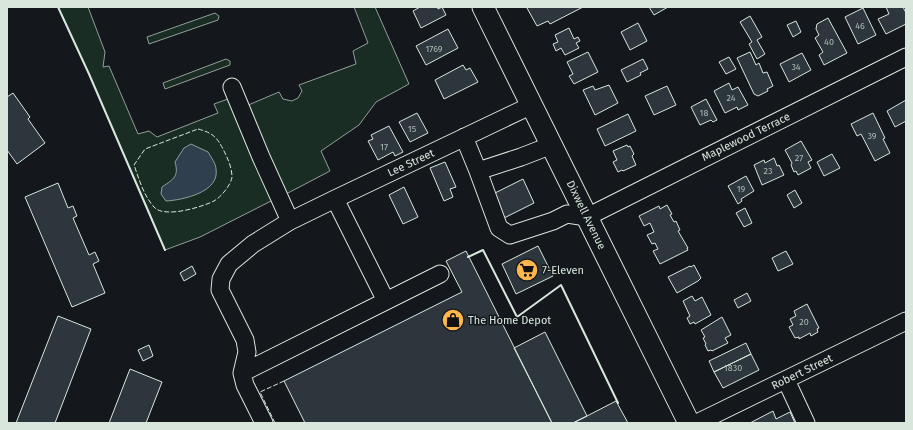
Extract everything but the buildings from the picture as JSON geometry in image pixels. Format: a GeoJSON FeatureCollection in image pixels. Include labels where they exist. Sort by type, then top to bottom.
{"type":"FeatureCollection","features":[{"type":"Feature","properties":{"kind":"main road","name":"Dixwell Avenue"},"geometry":{"type":"LineString","coordinates":[[483,7],[690,423]]}},
{"type":"Feature","properties":{"kind":"street","name":"Maplewood Terrace"},"geometry":{"type":"LineString","coordinates":[[586,216],[906,57]]}},
{"type":"Feature","properties":{"kind":"street"},"geometry":{"type":"LineString","coordinates":[[232,87],[290,221]]}},
{"type":"Feature","properties":{"kind":"street","name":"Lee Street"},"geometry":{"type":"LineString","coordinates":[[242,374],[247,352],[245,340],[220,290],[221,279],[229,264],[253,244],[290,221],[532,105]]}},
{"type":"Feature","properties":{"kind":"street"},"geometry":{"type":"LineString","coordinates":[[464,137],[499,228],[510,235],[554,221],[567,214],[586,216]]}},
{"type":"Feature","properties":{"kind":"street"},"geometry":{"type":"LineString","coordinates":[[478,171],[552,145]]}},
{"type":"Feature","properties":{"kind":"street"},"geometry":{"type":"LineString","coordinates":[[335,199],[386,301]]}},
{"type":"Feature","properties":{"kind":"street"},"geometry":{"type":"LineString","coordinates":[[264,423],[245,385],[242,374],[440,274]]}},
{"type":"Feature","properties":{"kind":"street","name":"Robert Street"},"geometry":{"type":"LineString","coordinates":[[697,423],[906,321]]}},
{"type":"Feature","properties":{"kind":"street"},"geometry":{"type":"LineString","coordinates":[[786,380],[806,423]]}},
{"type":"Feature","properties":{"kind":"green space"},"geometry":{"type":"Polygon","coordinates":[[[58,7],[88,7],[105,52],[103,67],[109,66],[138,134],[149,131],[157,137],[218,113],[214,104],[228,99],[251,155],[273,200],[200,237],[165,250],[89,74],[58,7]]]}},
{"type":"Feature","properties":{"kind":"green space"},"geometry":{"type":"Polygon","coordinates":[[[354,7],[375,7],[409,84],[376,102],[359,125],[321,151],[330,171],[286,194],[246,106],[279,92],[283,99],[292,101],[298,98],[302,91],[299,85],[356,64],[353,51],[368,43],[354,7]]]}},
{"type":"Feature","properties":{"kind":"green space"},"geometry":{"type":"Polygon","coordinates":[[[215,13],[219,16],[218,20],[149,44],[147,37],[215,13]]]}},
{"type":"Feature","properties":{"kind":"green space"},"geometry":{"type":"Polygon","coordinates":[[[226,59],[230,61],[230,65],[165,89],[163,83],[226,59]]]}},
{"type":"Feature","properties":{"kind":"water"},"geometry":{"type":"Polygon","coordinates":[[[191,144],[208,152],[215,165],[216,177],[212,184],[199,193],[182,199],[166,201],[161,194],[162,187],[170,182],[174,177],[176,174],[175,162],[184,148],[191,144]]]}},
{"type":"Feature","properties":{"kind":"fence"},"geometry":{"type":"LineString","coordinates":[[198,129],[211,134],[217,139],[228,160],[231,170],[232,177],[230,184],[220,197],[214,201],[175,212],[160,211],[155,208],[148,199],[142,188],[134,165],[145,149],[198,129]]}},
{"type":"Feature","properties":{"kind":"fence"},"geometry":{"type":"LineString","coordinates":[[275,423],[260,392],[284,381]]}},
{"type":"Feature","properties":{"kind":"wall"},"geometry":{"type":"LineString","coordinates":[[58,7],[89,74],[165,250]]}},
{"type":"Feature","properties":{"kind":"wall"},"geometry":{"type":"LineString","coordinates":[[468,257],[483,250],[517,317],[561,285],[618,403]]}},
{"type":"Feature","properties":{"kind":"place","name":"7-Eleven"},"geometry":{"type":"Point","coordinates":[527,270]}},
{"type":"Feature","properties":{"kind":"place","name":"The Home Depot"},"geometry":{"type":"Point","coordinates":[453,320]}}]}
